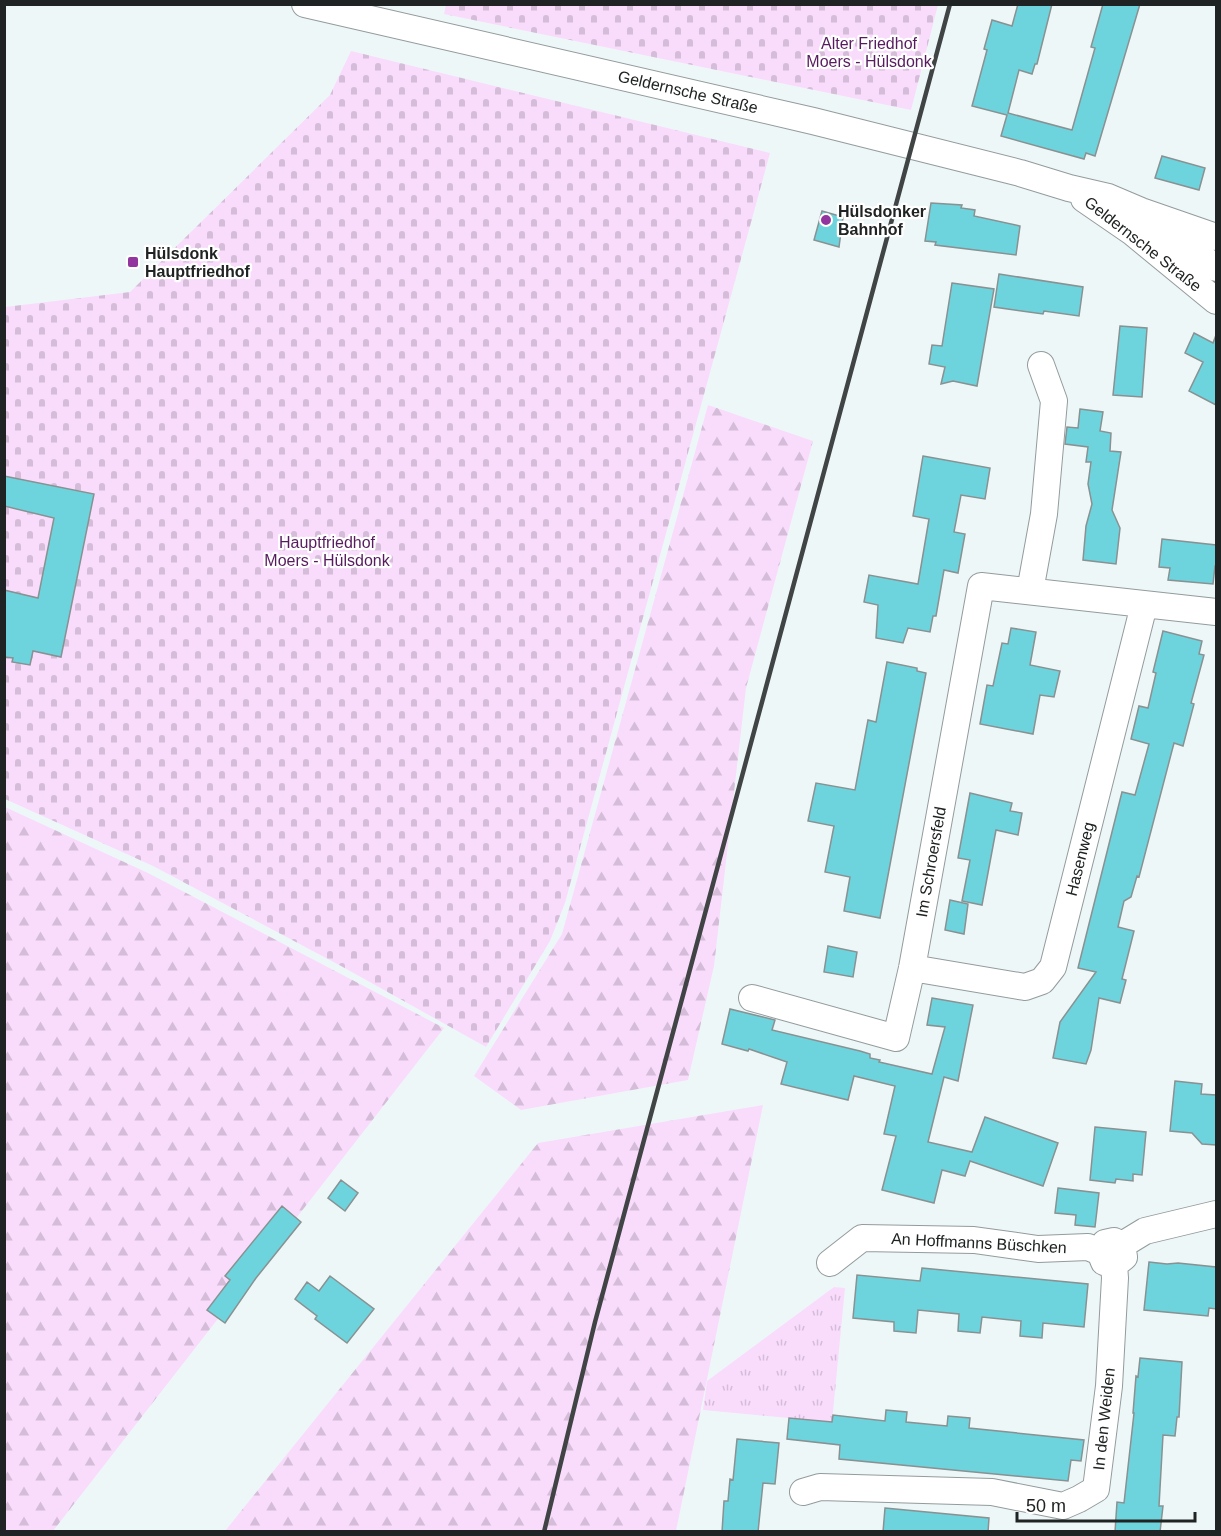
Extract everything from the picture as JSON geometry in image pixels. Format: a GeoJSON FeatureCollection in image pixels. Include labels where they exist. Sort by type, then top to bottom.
{"type":"FeatureCollection","features":[{"type":"Feature","properties":{"kind":"street","name":"Geldernsche Straße"},"geometry":{"type":"LineString","coordinates":[[304,4],[813,121],[1020,173],[1108,197],[1216,237]]}},
{"type":"Feature","properties":{"kind":"street","name":"Geldernsche Straße"},"geometry":{"type":"LineString","coordinates":[[1069,188],[1132,232],[1216,301]]}},
{"type":"Feature","properties":{"kind":"street","name":"Geldernsche Straße"},"geometry":{"type":"LineString","coordinates":[[1141,211],[1216,268]]}},
{"type":"Feature","properties":{"kind":"street"},"geometry":{"type":"LineString","coordinates":[[1030,591],[1044,514],[1054,401],[1041,365]]}},
{"type":"Feature","properties":{"kind":"street","name":"Im Schroersfeld"},"geometry":{"type":"LineString","coordinates":[[752,998],[896,1038],[912,968],[981,586],[1216,612]]}},
{"type":"Feature","properties":{"kind":"street","name":"Hasenweg"},"geometry":{"type":"LineString","coordinates":[[912,968],[1025,987],[1042,981],[1053,967],[1144,605]]}},
{"type":"Feature","properties":{"kind":"street"},"geometry":{"type":"LineString","coordinates":[[1112,1254],[1145,1231],[1216,1214]]}},
{"type":"Feature","properties":{"kind":"street","name":"An Hoffmanns Büschken"},"geometry":{"type":"LineString","coordinates":[[830,1263],[862,1238],[974,1240],[1038,1249],[1088,1247],[1112,1254]]}},
{"type":"Feature","properties":{"kind":"street","name":"In den Weiden"},"geometry":{"type":"LineString","coordinates":[[803,1492],[820,1487],[992,1492],[1063,1506],[1096,1489],[1109,1386],[1115,1278],[1112,1254]]}},
{"type":"Feature","properties":{"kind":"green space","name":"Alter Friedhof Moers - Hülsdonk"},"geometry":{"type":"Polygon","coordinates":[[[446,4],[938,5],[911,110],[444,14],[446,4]]]}},
{"type":"Feature","properties":{"kind":"green space","name":"Hauptfriedhof Moers - Hülsdonk"},"geometry":{"type":"Polygon","coordinates":[[[351,51],[770,153],[565,903],[550,941],[486,1047],[341,966],[153,866],[5,799],[5,307],[130,292],[330,95],[351,51]]]}},
{"type":"Feature","properties":{"kind":"green space"},"geometry":{"type":"Polygon","coordinates":[[[708,405],[813,441],[746,688],[714,966],[688,1080],[521,1110],[474,1076],[562,934],[708,405]]]}},
{"type":"Feature","properties":{"kind":"green space"},"geometry":{"type":"Polygon","coordinates":[[[5,807],[148,873],[444,1028],[53,1531],[5,1532],[5,807]]]}},
{"type":"Feature","properties":{"kind":"green space"},"geometry":{"type":"Polygon","coordinates":[[[763,1105],[676,1531],[225,1531],[538,1143],[763,1105]]]}},
{"type":"Feature","properties":{"kind":"green space"},"geometry":{"type":"Polygon","coordinates":[[[834,1287],[845,1288],[832,1422],[703,1410],[707,1381],[834,1287]]]}},
{"type":"Feature","properties":{"kind":"building"},"geometry":{"type":"Polygon","coordinates":[[[1018,4],[1052,4],[1037,64],[1032,74],[1019,70],[1008,113],[1072,130],[1095,48],[1091,47],[1103,4],[1140,4],[1095,156],[1086,153],[1084,159],[1001,136],[1007,115],[972,106],[987,50],[984,49],[992,20],[1012,26],[1018,4]]]}},
{"type":"Feature","properties":{"kind":"building"},"geometry":{"type":"Polygon","coordinates":[[[1162,156],[1205,168],[1199,190],[1155,178],[1162,156]]]}},
{"type":"Feature","properties":{"kind":"building"},"geometry":{"type":"Polygon","coordinates":[[[931,203],[962,205],[961,208],[975,210],[974,216],[1020,226],[1016,255],[935,245],[936,242],[925,241],[931,203]]]}},
{"type":"Feature","properties":{"kind":"building"},"geometry":{"type":"Polygon","coordinates":[[[822,211],[843,217],[839,247],[814,240],[822,211]]]}},
{"type":"Feature","properties":{"kind":"building"},"geometry":{"type":"Polygon","coordinates":[[[999,274],[1083,287],[1079,316],[1044,311],[1043,314],[994,307],[999,274]]]}},
{"type":"Feature","properties":{"kind":"building"},"geometry":{"type":"Polygon","coordinates":[[[952,283],[994,289],[977,386],[953,381],[941,384],[945,367],[929,364],[932,345],[942,346],[952,283]]]}},
{"type":"Feature","properties":{"kind":"building"},"geometry":{"type":"Polygon","coordinates":[[[1120,326],[1147,328],[1142,397],[1113,395],[1120,326]]]}},
{"type":"Feature","properties":{"kind":"building"},"geometry":{"type":"Polygon","coordinates":[[[1194,333],[1213,343],[1216,335],[1216,405],[1189,391],[1203,362],[1185,353],[1194,333]]]}},
{"type":"Feature","properties":{"kind":"building"},"geometry":{"type":"Polygon","coordinates":[[[1080,409],[1103,412],[1100,431],[1111,433],[1110,451],[1121,452],[1112,510],[1120,528],[1116,564],[1083,560],[1086,526],[1092,504],[1088,484],[1091,462],[1086,462],[1088,447],[1065,444],[1067,427],[1078,428],[1080,409]]]}},
{"type":"Feature","properties":{"kind":"building"},"geometry":{"type":"Polygon","coordinates":[[[923,456],[990,468],[985,499],[961,495],[954,532],[965,534],[958,573],[944,570],[936,616],[933,616],[930,632],[908,628],[903,643],[876,638],[878,605],[864,602],[869,575],[918,584],[929,519],[913,516],[923,456]]]}},
{"type":"Feature","properties":{"kind":"building"},"geometry":{"type":"Polygon","coordinates":[[[4,476],[94,494],[61,657],[33,651],[30,665],[12,662],[13,658],[4,657],[4,590],[38,598],[54,518],[4,506],[4,476]]]}},
{"type":"Feature","properties":{"kind":"building"},"geometry":{"type":"Polygon","coordinates":[[[1162,539],[1216,545],[1213,584],[1168,580],[1170,568],[1159,567],[1162,539]]]}},
{"type":"Feature","properties":{"kind":"building"},"geometry":{"type":"Polygon","coordinates":[[[1011,628],[1036,632],[1030,665],[1060,671],[1054,697],[1040,695],[1033,734],[980,724],[987,685],[993,686],[1002,643],[1008,644],[1011,628]]]}},
{"type":"Feature","properties":{"kind":"building"},"geometry":{"type":"Polygon","coordinates":[[[1163,631],[1202,641],[1199,654],[1204,655],[1191,703],[1194,704],[1183,746],[1174,743],[1139,877],[1137,876],[1131,897],[1124,901],[1118,927],[1134,931],[1122,979],[1126,980],[1120,1003],[1099,998],[1091,1050],[1086,1064],[1053,1058],[1060,1022],[1096,972],[1078,968],[1122,792],[1135,795],[1149,744],[1131,739],[1139,706],[1148,708],[1156,673],[1153,672],[1163,631]]]}},
{"type":"Feature","properties":{"kind":"building"},"geometry":{"type":"Polygon","coordinates":[[[887,662],[917,668],[917,671],[926,673],[880,918],[844,911],[850,877],[825,872],[834,826],[808,821],[816,783],[855,790],[868,720],[876,722],[887,662]]]}},
{"type":"Feature","properties":{"kind":"building"},"geometry":{"type":"Polygon","coordinates":[[[970,793],[1012,803],[1010,811],[1022,813],[1018,835],[996,830],[982,905],[962,901],[970,860],[958,858],[970,793]]]}},
{"type":"Feature","properties":{"kind":"building"},"geometry":{"type":"Polygon","coordinates":[[[950,900],[968,904],[964,934],[945,930],[950,900]]]}},
{"type":"Feature","properties":{"kind":"building"},"geometry":{"type":"Polygon","coordinates":[[[828,946],[857,952],[853,977],[824,972],[828,946]]]}},
{"type":"Feature","properties":{"kind":"building"},"geometry":{"type":"Polygon","coordinates":[[[932,998],[973,1005],[958,1081],[944,1077],[928,1142],[972,1152],[985,1117],[1058,1143],[1043,1186],[970,1161],[965,1176],[942,1170],[934,1203],[882,1190],[896,1136],[884,1134],[895,1086],[854,1076],[848,1100],[781,1084],[787,1062],[749,1049],[748,1051],[722,1044],[730,1009],[775,1020],[772,1030],[860,1051],[870,1054],[870,1058],[880,1060],[879,1062],[932,1074],[945,1027],[927,1025],[932,998]]]}},
{"type":"Feature","properties":{"kind":"building"},"geometry":{"type":"Polygon","coordinates":[[[1175,1081],[1202,1084],[1201,1094],[1216,1095],[1216,1145],[1202,1144],[1192,1133],[1170,1131],[1175,1081]]]}},
{"type":"Feature","properties":{"kind":"building"},"geometry":{"type":"Polygon","coordinates":[[[1095,1127],[1146,1132],[1142,1175],[1133,1174],[1133,1181],[1116,1179],[1115,1183],[1090,1180],[1095,1127]]]}},
{"type":"Feature","properties":{"kind":"building"},"geometry":{"type":"Polygon","coordinates":[[[341,1180],[358,1193],[345,1211],[328,1198],[341,1180]]]}},
{"type":"Feature","properties":{"kind":"building"},"geometry":{"type":"Polygon","coordinates":[[[1058,1188],[1099,1193],[1095,1227],[1075,1225],[1076,1215],[1055,1213],[1058,1188]]]}},
{"type":"Feature","properties":{"kind":"building"},"geometry":{"type":"Polygon","coordinates":[[[282,1206],[301,1222],[256,1278],[225,1323],[207,1310],[230,1280],[225,1276],[282,1206]]]}},
{"type":"Feature","properties":{"kind":"building"},"geometry":{"type":"Polygon","coordinates":[[[1149,1262],[1216,1267],[1216,1309],[1209,1308],[1208,1316],[1144,1310],[1149,1262]]]}},
{"type":"Feature","properties":{"kind":"building"},"geometry":{"type":"Polygon","coordinates":[[[922,1268],[1088,1284],[1084,1327],[1043,1323],[1042,1338],[1020,1336],[1021,1321],[982,1317],[980,1333],[958,1331],[959,1314],[918,1310],[916,1333],[894,1331],[894,1322],[853,1318],[857,1275],[920,1281],[922,1268]]]}},
{"type":"Feature","properties":{"kind":"building"},"geometry":{"type":"Polygon","coordinates":[[[330,1276],[374,1309],[347,1343],[315,1319],[317,1316],[295,1299],[307,1282],[319,1291],[330,1276]]]}},
{"type":"Feature","properties":{"kind":"building"},"geometry":{"type":"Polygon","coordinates":[[[1140,1358],[1182,1362],[1179,1417],[1177,1417],[1175,1436],[1163,1435],[1159,1506],[1163,1506],[1160,1532],[1115,1532],[1117,1502],[1124,1503],[1136,1376],[1138,1377],[1140,1358]]]}},
{"type":"Feature","properties":{"kind":"building"},"geometry":{"type":"Polygon","coordinates":[[[886,1410],[907,1412],[906,1422],[947,1426],[948,1416],[970,1418],[969,1428],[1084,1440],[1081,1461],[1071,1460],[1068,1481],[839,1459],[840,1445],[787,1439],[789,1418],[832,1422],[833,1415],[885,1421],[886,1410]]]}},
{"type":"Feature","properties":{"kind":"building"},"geometry":{"type":"Polygon","coordinates":[[[737,1439],[779,1443],[775,1484],[763,1483],[758,1532],[722,1532],[724,1501],[728,1501],[730,1479],[733,1480],[737,1439]]]}},
{"type":"Feature","properties":{"kind":"building"},"geometry":{"type":"Polygon","coordinates":[[[885,1508],[989,1518],[988,1532],[883,1532],[885,1508]]]}},
{"type":"Feature","properties":{"kind":"railway"},"geometry":{"type":"LineString","coordinates":[[544,1532],[595,1322],[950,4]]}},
{"type":"Feature","properties":{"kind":"place","name":"Hülsdonker Bahnhof"},"geometry":{"type":"Point","coordinates":[826,220]}},
{"type":"Feature","properties":{"kind":"place","name":"Hülsdonk Hauptfriedhof"},"geometry":{"type":"Point","coordinates":[133,262]}}]}
